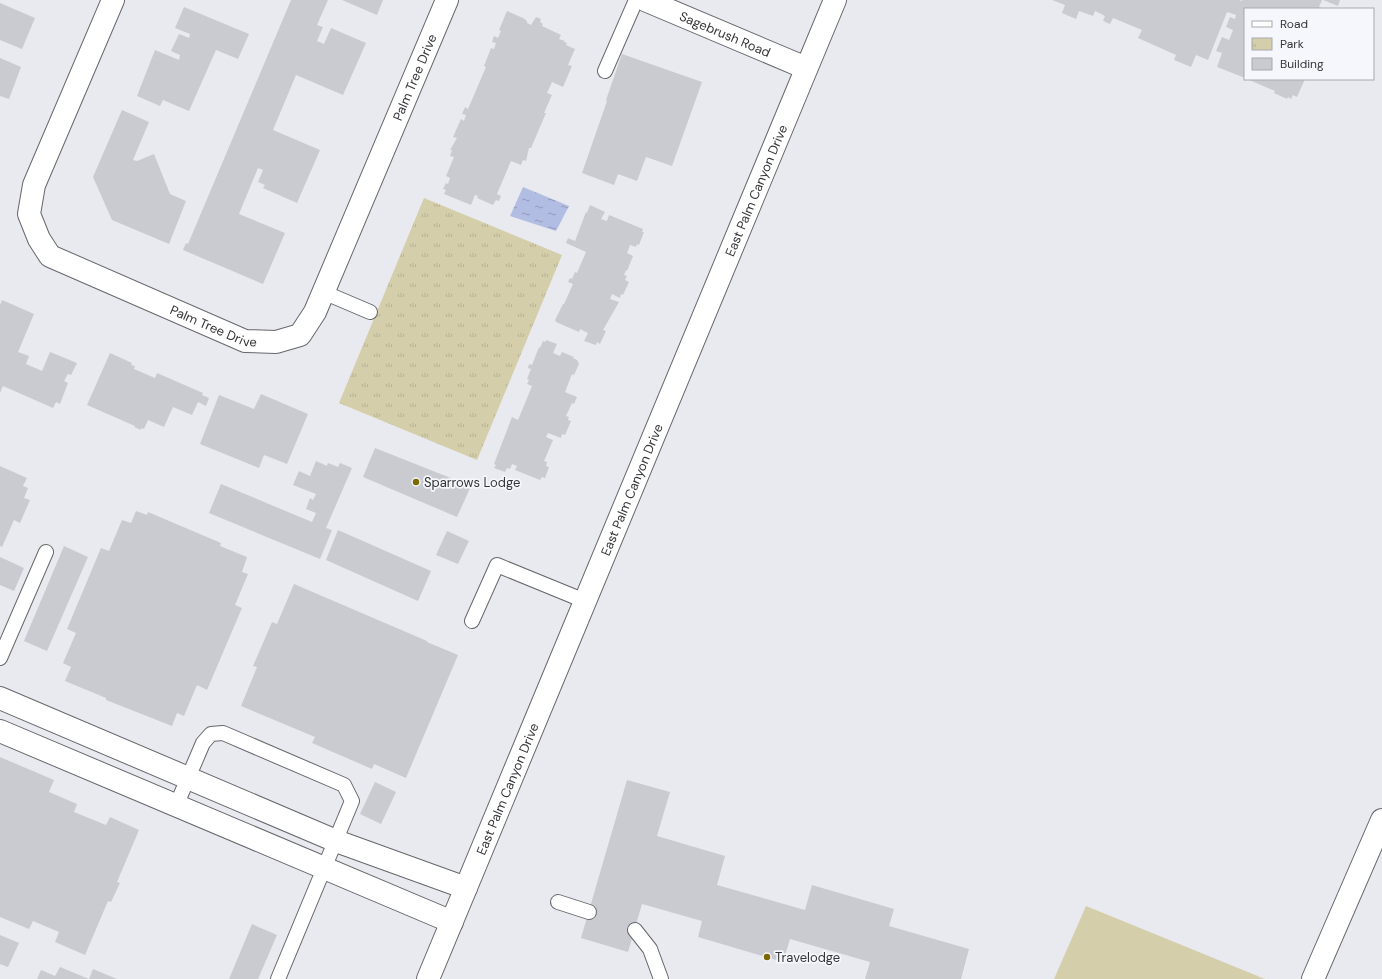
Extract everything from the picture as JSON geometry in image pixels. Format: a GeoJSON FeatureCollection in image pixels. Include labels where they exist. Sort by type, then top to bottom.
{"type":"FeatureCollection","features":[{"type":"Feature","properties":{"kind":"street","name":"Palm Tree Drive"},"geometry":{"type":"LineString","coordinates":[[113,0],[34,185],[29,214],[40,239],[50,256],[245,341],[276,342],[300,335],[316,312],[323,292],[447,0]]}},
{"type":"Feature","properties":{"kind":"street","name":"Sagebrush Road"},"geometry":{"type":"LineString","coordinates":[[645,0],[806,68]]}},
{"type":"Feature","properties":{"kind":"street","name":"East Palm Canyon Drive"},"geometry":{"type":"LineString","coordinates":[[428,979],[835,0]]}},
{"type":"Feature","properties":{"kind":"street"},"geometry":{"type":"LineString","coordinates":[[0,698],[336,841],[466,888]]}},
{"type":"Feature","properties":{"kind":"street"},"geometry":{"type":"LineString","coordinates":[[0,732],[452,922]]}},
{"type":"Feature","properties":{"kind":"street"},"geometry":{"type":"LineString","coordinates":[[1313,979],[1382,820]]}},
{"type":"Feature","properties":{"kind":"lane"},"geometry":{"type":"LineString","coordinates":[[606,71],[636,0]]}},
{"type":"Feature","properties":{"kind":"lane"},"geometry":{"type":"LineString","coordinates":[[323,292],[370,312]]}},
{"type":"Feature","properties":{"kind":"lane"},"geometry":{"type":"LineString","coordinates":[[0,658],[46,552]]}},
{"type":"Feature","properties":{"kind":"lane"},"geometry":{"type":"LineString","coordinates":[[472,621],[496,564],[585,601]]}},
{"type":"Feature","properties":{"kind":"lane"},"geometry":{"type":"LineString","coordinates":[[176,806],[203,743],[211,734],[223,733],[344,785],[352,801],[278,979]]}},
{"type":"Feature","properties":{"kind":"lane"},"geometry":{"type":"LineString","coordinates":[[558,902],[589,912]]}},
{"type":"Feature","properties":{"kind":"lane"},"geometry":{"type":"LineString","coordinates":[[635,930],[650,949],[661,979]]}},
{"type":"Feature","properties":{"kind":"green space"},"geometry":{"type":"Polygon","coordinates":[[[424,198],[562,255],[477,460],[339,403],[424,198]]]}},
{"type":"Feature","properties":{"kind":"green space"},"geometry":{"type":"Polygon","coordinates":[[[1086,906],[1265,979],[1054,979],[1086,906]]]}},
{"type":"Feature","properties":{"kind":"water"},"geometry":{"type":"Polygon","coordinates":[[[523,187],[569,206],[556,231],[510,216],[523,187]]]}},
{"type":"Feature","properties":{"kind":"building"},"geometry":{"type":"Polygon","coordinates":[[[291,0],[328,0],[317,25],[323,27],[317,41],[324,44],[331,28],[366,43],[343,95],[296,75],[273,130],[320,150],[297,203],[263,188],[265,185],[258,182],[263,170],[258,168],[239,214],[285,233],[263,284],[183,250],[186,243],[188,244],[291,0]]]}},
{"type":"Feature","properties":{"kind":"building"},"geometry":{"type":"Polygon","coordinates":[[[342,0],[383,0],[377,15],[342,0]]]}},
{"type":"Feature","properties":{"kind":"building"},"geometry":{"type":"Polygon","coordinates":[[[1052,0],[1322,0],[1319,7],[1322,8],[1244,8],[1244,78],[1217,67],[1222,53],[1216,51],[1222,37],[1229,40],[1233,30],[1226,27],[1230,17],[1235,19],[1236,15],[1227,12],[1208,60],[1196,55],[1191,67],[1174,60],[1176,55],[1138,38],[1142,30],[1113,18],[1110,24],[1103,21],[1105,16],[1095,11],[1093,16],[1079,11],[1076,19],[1062,13],[1065,5],[1052,0]]]}},
{"type":"Feature","properties":{"kind":"building"},"geometry":{"type":"Polygon","coordinates":[[[1323,0],[1340,0],[1338,6],[1323,0]]]}},
{"type":"Feature","properties":{"kind":"building"},"geometry":{"type":"Polygon","coordinates":[[[0,3],[35,18],[22,49],[0,40],[0,3]]]}},
{"type":"Feature","properties":{"kind":"building"},"geometry":{"type":"Polygon","coordinates":[[[184,7],[249,34],[238,59],[216,50],[189,111],[163,100],[160,106],[137,96],[155,50],[179,60],[180,55],[171,51],[179,34],[189,38],[190,34],[175,28],[184,7]]]}},
{"type":"Feature","properties":{"kind":"building"},"geometry":{"type":"Polygon","coordinates":[[[507,11],[523,18],[531,25],[536,17],[541,19],[540,22],[543,24],[542,26],[561,35],[559,39],[565,41],[564,42],[567,43],[566,45],[575,49],[568,65],[572,66],[563,87],[552,82],[547,93],[552,95],[531,148],[529,148],[526,161],[523,160],[521,165],[511,161],[497,194],[501,196],[499,201],[496,200],[493,205],[477,198],[478,196],[475,195],[471,205],[444,194],[446,190],[443,189],[446,183],[448,184],[450,178],[446,176],[454,157],[450,156],[452,150],[450,150],[457,138],[453,137],[461,119],[464,121],[466,115],[462,114],[465,107],[468,109],[486,67],[484,66],[491,48],[494,49],[496,43],[492,42],[494,36],[498,38],[501,31],[499,30],[507,11]]]}},
{"type":"Feature","properties":{"kind":"building"},"geometry":{"type":"Polygon","coordinates":[[[622,54],[702,82],[672,166],[646,157],[637,181],[618,174],[614,185],[582,173],[622,54]]]}},
{"type":"Feature","properties":{"kind":"building"},"geometry":{"type":"Polygon","coordinates":[[[0,58],[21,67],[9,99],[0,96],[0,58]]]}},
{"type":"Feature","properties":{"kind":"building"},"geometry":{"type":"Polygon","coordinates":[[[1249,80],[1305,80],[1297,97],[1293,95],[1291,99],[1288,97],[1287,99],[1274,93],[1275,91],[1249,80]]]}},
{"type":"Feature","properties":{"kind":"building"},"geometry":{"type":"Polygon","coordinates":[[[122,110],[149,122],[133,160],[137,161],[154,154],[170,194],[186,201],[169,244],[112,220],[93,177],[122,110]]]}},
{"type":"Feature","properties":{"kind":"building"},"geometry":{"type":"Polygon","coordinates":[[[590,205],[605,212],[601,219],[607,221],[609,215],[643,229],[642,232],[644,232],[639,245],[637,244],[636,247],[630,245],[627,253],[633,256],[624,275],[627,276],[625,280],[629,282],[620,298],[612,294],[610,299],[619,302],[603,330],[606,331],[600,344],[597,342],[596,345],[584,341],[588,333],[580,329],[579,332],[556,322],[555,320],[573,284],[568,282],[570,278],[572,279],[575,272],[577,273],[586,252],[566,243],[568,238],[575,241],[590,205]]]}},
{"type":"Feature","properties":{"kind":"building"},"geometry":{"type":"Polygon","coordinates":[[[2,300],[34,314],[18,352],[29,356],[26,364],[42,371],[50,352],[77,363],[71,375],[68,374],[64,381],[68,383],[60,404],[56,402],[53,408],[3,386],[0,393],[0,305],[2,300]]]}},
{"type":"Feature","properties":{"kind":"building"},"geometry":{"type":"Polygon","coordinates":[[[546,340],[557,344],[553,353],[560,356],[562,352],[574,357],[573,358],[577,360],[579,364],[574,375],[572,374],[565,392],[577,397],[574,404],[572,403],[566,416],[569,417],[568,420],[571,421],[565,435],[562,434],[561,438],[548,433],[546,437],[553,440],[544,461],[547,462],[546,466],[549,467],[545,478],[542,477],[540,480],[515,470],[517,466],[512,464],[510,469],[507,468],[505,472],[494,468],[496,465],[494,464],[512,417],[518,420],[532,386],[527,384],[529,380],[527,379],[531,369],[528,368],[529,364],[532,365],[539,347],[540,348],[543,341],[545,342],[546,340]]]}},
{"type":"Feature","properties":{"kind":"building"},"geometry":{"type":"Polygon","coordinates":[[[110,353],[132,363],[131,365],[135,366],[134,369],[155,378],[157,373],[203,393],[202,395],[209,398],[206,406],[198,402],[192,415],[173,407],[164,427],[148,420],[144,429],[141,428],[141,430],[87,405],[110,353]]]}},
{"type":"Feature","properties":{"kind":"building"},"geometry":{"type":"Polygon","coordinates":[[[261,394],[308,414],[287,464],[264,455],[259,468],[200,444],[219,395],[254,409],[261,394]]]}},
{"type":"Feature","properties":{"kind":"building","name":"Sparrows Lodge"},"geometry":{"type":"Polygon","coordinates":[[[375,448],[471,486],[457,517],[363,477],[375,448]]]}},
{"type":"Feature","properties":{"kind":"building"},"geometry":{"type":"Polygon","coordinates":[[[316,461],[327,466],[328,463],[338,467],[340,463],[352,468],[326,528],[332,530],[320,559],[209,513],[221,484],[312,522],[316,513],[306,509],[310,498],[313,500],[316,494],[293,485],[299,471],[310,476],[316,461]]]}},
{"type":"Feature","properties":{"kind":"building"},"geometry":{"type":"Polygon","coordinates":[[[0,466],[27,478],[23,486],[28,488],[24,498],[30,500],[20,523],[14,520],[2,547],[0,546],[0,466]]]}},
{"type":"Feature","properties":{"kind":"building"},"geometry":{"type":"Polygon","coordinates":[[[136,511],[147,515],[148,512],[221,543],[220,546],[247,557],[242,572],[248,574],[235,605],[242,608],[207,690],[197,685],[184,716],[177,713],[172,726],[106,700],[106,698],[65,681],[71,667],[63,663],[76,633],[67,629],[101,548],[109,551],[122,520],[131,523],[136,511]]]}},
{"type":"Feature","properties":{"kind":"building"},"geometry":{"type":"Polygon","coordinates":[[[338,530],[431,571],[418,601],[326,560],[338,530]]]}},
{"type":"Feature","properties":{"kind":"building"},"geometry":{"type":"Polygon","coordinates":[[[447,531],[469,541],[458,564],[436,555],[447,531]]]}},
{"type":"Feature","properties":{"kind":"building"},"geometry":{"type":"Polygon","coordinates":[[[64,546],[88,557],[47,651],[24,641],[64,546]]]}},
{"type":"Feature","properties":{"kind":"building"},"geometry":{"type":"Polygon","coordinates":[[[0,557],[24,568],[14,591],[0,585],[0,557]]]}},
{"type":"Feature","properties":{"kind":"building"},"geometry":{"type":"Polygon","coordinates":[[[294,584],[458,655],[406,778],[374,764],[372,769],[312,743],[315,737],[241,706],[257,667],[253,666],[272,622],[277,624],[294,584]]]}},
{"type":"Feature","properties":{"kind":"building"},"geometry":{"type":"Polygon","coordinates":[[[0,757],[54,780],[49,792],[77,804],[74,812],[106,825],[110,817],[139,830],[117,882],[120,883],[111,902],[108,901],[85,955],[55,942],[59,932],[33,921],[29,929],[0,917],[0,757]]]}},
{"type":"Feature","properties":{"kind":"building"},"geometry":{"type":"Polygon","coordinates":[[[627,780],[670,792],[657,836],[725,856],[717,885],[805,910],[812,885],[894,909],[889,926],[969,949],[961,979],[865,979],[870,962],[790,939],[783,962],[698,937],[702,921],[642,904],[628,952],[581,938],[627,780]]]}},
{"type":"Feature","properties":{"kind":"building"},"geometry":{"type":"Polygon","coordinates":[[[375,782],[396,792],[381,824],[360,814],[375,782]]]}},
{"type":"Feature","properties":{"kind":"building"},"geometry":{"type":"Polygon","coordinates":[[[252,924],[277,935],[258,979],[229,979],[252,924]]]}},
{"type":"Feature","properties":{"kind":"building"},"geometry":{"type":"Polygon","coordinates":[[[0,935],[19,943],[8,967],[0,964],[0,935]]]}},
{"type":"Feature","properties":{"kind":"building"},"geometry":{"type":"Polygon","coordinates":[[[60,967],[89,979],[37,979],[41,970],[55,976],[60,967]]]}},
{"type":"Feature","properties":{"kind":"building"},"geometry":{"type":"Polygon","coordinates":[[[93,969],[117,979],[89,979],[93,969]]]}},
{"type":"Feature","properties":{"kind":"place","name":"Sparrows Lodge"},"geometry":{"type":"Point","coordinates":[416,482]}},
{"type":"Feature","properties":{"kind":"place","name":"Travelodge"},"geometry":{"type":"Point","coordinates":[767,957]}}]}
